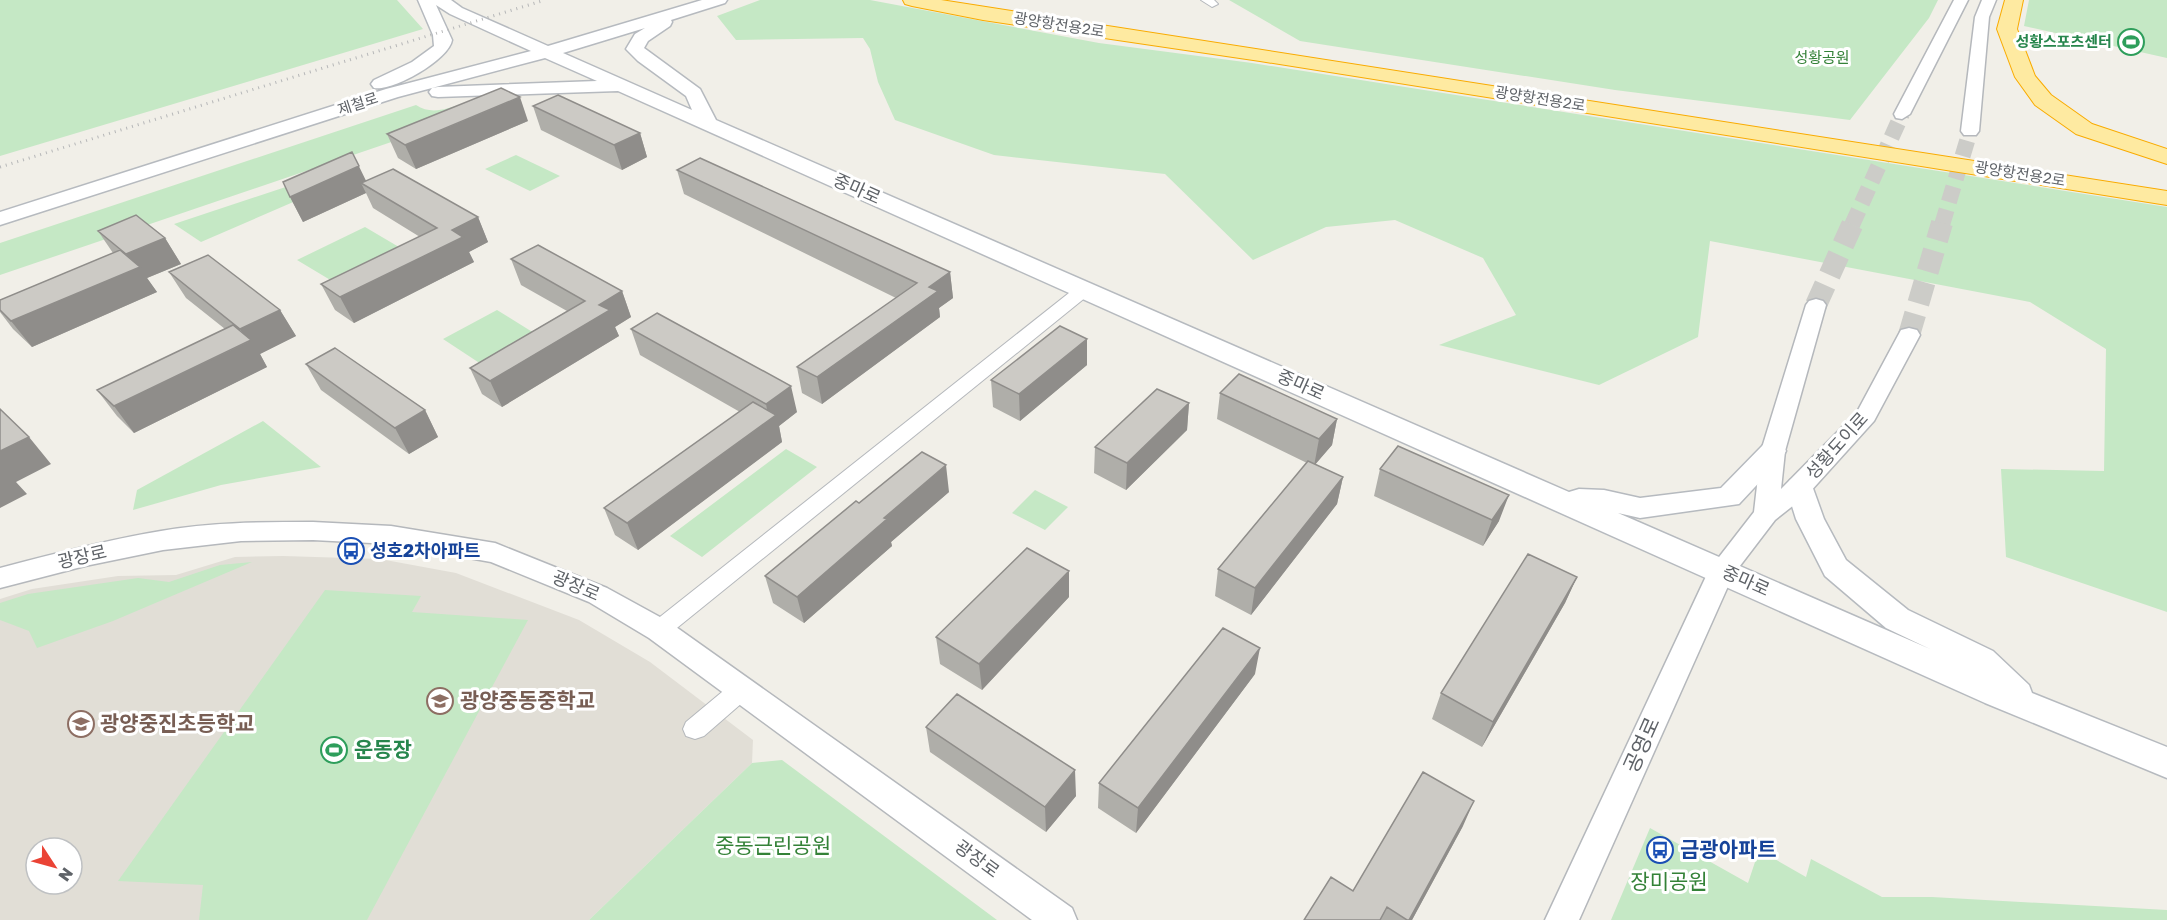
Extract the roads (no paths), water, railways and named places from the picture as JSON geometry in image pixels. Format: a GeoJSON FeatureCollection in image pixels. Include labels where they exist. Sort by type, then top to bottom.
{"type":"FeatureCollection","features":[{"type":"Feature","properties":{"kind":"highway","name":"광양항전용2로"},"geometry":{"type":"LineString","coordinates":[[912,0],[1006,17],[1284,58],[2167,198]]}},
{"type":"Feature","properties":{"kind":"highway","name":"광양항전용2로"},"geometry":{"type":"LineString","coordinates":[[958,0],[2167,187]]}},
{"type":"Feature","properties":{"kind":"highway"},"geometry":{"type":"LineString","coordinates":[[2014,0],[2007,29],[2025,77],[2043,100],[2084,129],[2167,157]]}},
{"type":"Feature","properties":{"kind":"main road"},"geometry":{"type":"LineString","coordinates":[[384,89],[442,49],[444,41],[426,0]]}},
{"type":"Feature","properties":{"kind":"main road","name":"중마로"},"geometry":{"type":"LineString","coordinates":[[440,0],[456,11],[622,86],[2026,705],[2167,763]]}},
{"type":"Feature","properties":{"kind":"main road","name":"제철로"},"geometry":{"type":"LineString","coordinates":[[0,219],[524,42],[671,0]]}},
{"type":"Feature","properties":{"kind":"main road","name":"제철로"},"geometry":{"type":"LineString","coordinates":[[0,205],[384,89],[547,52],[720,0]]}},
{"type":"Feature","properties":{"kind":"main road"},"geometry":{"type":"LineString","coordinates":[[707,122],[694,93],[636,49],[641,38],[666,21],[724,0]]}},
{"type":"Feature","properties":{"kind":"main road"},"geometry":{"type":"LineString","coordinates":[[384,89],[622,86]]}},
{"type":"Feature","properties":{"kind":"main road"},"geometry":{"type":"LineString","coordinates":[[1554,497],[1604,500],[1640,508],[1729,497],[1773,451]]}},
{"type":"Feature","properties":{"kind":"main road"},"geometry":{"type":"LineString","coordinates":[[1800,487],[1810,519],[1835,568],[1896,619],[1982,660],[2026,705]]}},
{"type":"Feature","properties":{"kind":"street"},"geometry":{"type":"LineString","coordinates":[[1902,114],[1942,38],[1950,16],[1961,0]]}},
{"type":"Feature","properties":{"kind":"street"},"geometry":{"type":"LineString","coordinates":[[1970,131],[1982,17],[1989,0]]}},
{"type":"Feature","properties":{"kind":"street"},"geometry":{"type":"LineString","coordinates":[[660,630],[1085,289]]}},
{"type":"Feature","properties":{"kind":"street"},"geometry":{"type":"LineString","coordinates":[[1766,514],[1773,451],[1816,305]]}},
{"type":"Feature","properties":{"kind":"street","name":"성황도이로"},"geometry":{"type":"LineString","coordinates":[[1722,570],[1766,514],[1800,487],[1866,416],[1909,335]]}},
{"type":"Feature","properties":{"kind":"street","name":"광장로"},"geometry":{"type":"LineString","coordinates":[[0,578],[85,556],[163,540],[241,532],[301,531],[392,535],[495,553],[598,595],[660,630],[1060,920]]}},
{"type":"Feature","properties":{"kind":"street","name":"공영로"},"geometry":{"type":"LineString","coordinates":[[1562,920],[1722,570]]}},
{"type":"Feature","properties":{"kind":"street"},"geometry":{"type":"LineString","coordinates":[[695,729],[742,689]]}},
{"type":"Feature","properties":{"kind":"tunnel"},"geometry":{"type":"LineString","coordinates":[[1852,225],[1902,114]]}},
{"type":"Feature","properties":{"kind":"tunnel"},"geometry":{"type":"LineString","coordinates":[[1942,225],[1970,131]]}},
{"type":"Feature","properties":{"kind":"tunnel"},"geometry":{"type":"LineString","coordinates":[[1816,305],[1853,223]]}},
{"type":"Feature","properties":{"kind":"tunnel"},"geometry":{"type":"LineString","coordinates":[[1909,335],[1942,223]]}},
{"type":"Feature","properties":{"kind":"railway"},"geometry":{"type":"LineString","coordinates":[[0,167],[545,0]]}},
{"type":"Feature","properties":{"kind":"place","name":"성황스포츠센터"},"geometry":{"type":"Point","coordinates":[2131,42]}},
{"type":"Feature","properties":{"kind":"place","name":"성호2차아파트"},"geometry":{"type":"Point","coordinates":[351,551]}},
{"type":"Feature","properties":{"kind":"place","name":"광양중동중학교"},"geometry":{"type":"Point","coordinates":[440,701]}},
{"type":"Feature","properties":{"kind":"place","name":"광양중진초등학교"},"geometry":{"type":"Point","coordinates":[81,724]}},
{"type":"Feature","properties":{"kind":"place","name":"운동장"},"geometry":{"type":"Point","coordinates":[334,750]}},
{"type":"Feature","properties":{"kind":"place","name":"금광아파트"},"geometry":{"type":"Point","coordinates":[1660,850]}},
{"type":"Feature","properties":{"kind":"park label","name":"성황공원"},"geometry":{"type":"Point","coordinates":[1822,58]}},
{"type":"Feature","properties":{"kind":"park label","name":"중동근린공원"},"geometry":{"type":"Point","coordinates":[773,846]}},
{"type":"Feature","properties":{"kind":"park label","name":"장미공원"},"geometry":{"type":"Point","coordinates":[1669,882]}}]}
